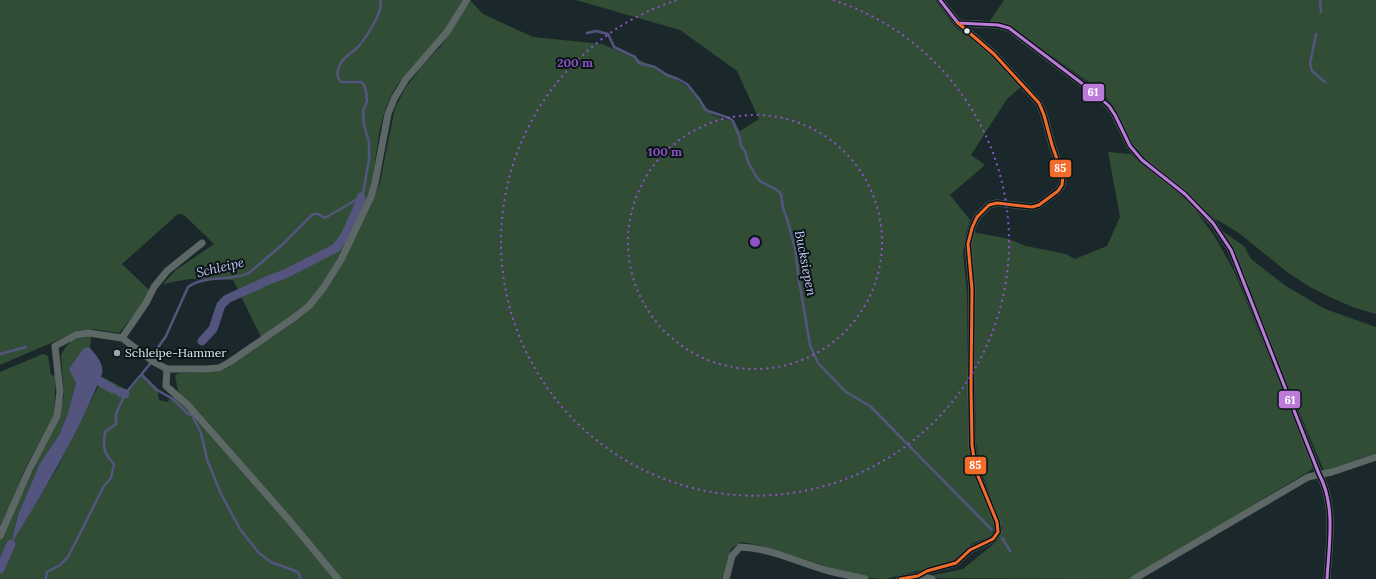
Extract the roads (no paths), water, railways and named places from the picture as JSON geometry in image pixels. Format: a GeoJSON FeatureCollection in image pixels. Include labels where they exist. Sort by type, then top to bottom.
{"type":"FeatureCollection","features":[{"type":"Feature","properties":{"kind":"street"},"geometry":{"type":"LineString","coordinates":[[0,536],[29,470],[57,416],[60,392],[55,346],[76,335],[89,333],[122,338],[151,360],[168,369],[205,370],[219,368],[291,321],[309,306],[324,287],[341,260],[371,197],[376,183],[388,114],[394,99],[406,79],[447,32],[467,0]]}},
{"type":"Feature","properties":{"kind":"street"},"geometry":{"type":"LineString","coordinates":[[900,579],[918,576],[956,563],[976,546],[993,539],[998,532],[997,522],[976,471],[972,445],[972,289],[968,244],[972,228],[977,217],[989,206],[997,203],[1032,207],[1039,205],[1058,191],[1062,185],[1063,176],[1039,103],[994,54],[958,23],[940,0]]}},
{"type":"Feature","properties":{"kind":"street"},"geometry":{"type":"LineString","coordinates":[[958,23],[998,25],[1009,28],[1092,91],[1109,106],[1130,146],[1142,160],[1186,194],[1213,223],[1231,250],[1319,474],[1325,484],[1328,502],[1329,530],[1327,579]]}},
{"type":"Feature","properties":{"kind":"street"},"geometry":{"type":"LineString","coordinates":[[122,338],[146,303],[154,287],[167,271],[202,243]]}},
{"type":"Feature","properties":{"kind":"street"},"geometry":{"type":"LineString","coordinates":[[168,369],[166,386],[188,405],[290,520],[338,579]]}},
{"type":"Feature","properties":{"kind":"street"},"geometry":{"type":"LineString","coordinates":[[1134,579],[1308,477],[1332,472],[1376,457]]}},
{"type":"Feature","properties":{"kind":"street"},"geometry":{"type":"LineString","coordinates":[[726,579],[732,556],[740,547],[754,548],[779,554],[828,571],[865,579]]}},
{"type":"Feature","properties":{"kind":"street"},"geometry":{"type":"LineString","coordinates":[[918,576],[932,579]]}},
{"type":"Feature","properties":{"kind":"water"},"geometry":{"type":"Polygon","coordinates":[[[87,347],[90,348],[99,360],[102,367],[102,374],[72,440],[11,544],[18,515],[40,463],[59,435],[68,413],[76,383],[69,369],[83,349],[87,347]]]}},
{"type":"Feature","properties":{"kind":"waterway","name":"Schleipe"},"geometry":{"type":"LineString","coordinates":[[46,579],[47,572],[60,565],[68,557],[104,486],[111,478],[114,464],[106,453],[104,441],[105,432],[116,424],[116,414],[125,394],[150,364],[152,356],[166,336],[188,287],[195,283],[210,279],[242,276],[249,273],[283,244],[313,214],[318,214],[325,218],[361,197],[369,160],[369,142],[364,125],[363,111],[367,101],[366,91],[361,82],[341,82],[338,77],[338,71],[343,60],[358,47],[365,38],[380,10],[380,0]]}},
{"type":"Feature","properties":{"kind":"waterway"},"geometry":{"type":"LineString","coordinates":[[1320,0],[1321,12]]}},
{"type":"Feature","properties":{"kind":"waterway","name":"Bucksiepen"},"geometry":{"type":"LineString","coordinates":[[587,33],[596,31],[608,34],[614,47],[635,57],[639,63],[655,67],[667,75],[687,84],[700,100],[705,109],[733,121],[741,146],[745,151],[748,162],[756,176],[760,181],[777,190],[781,194],[783,208],[795,249],[810,345],[818,363],[846,392],[870,406],[992,530]]}},
{"type":"Feature","properties":{"kind":"waterway"},"geometry":{"type":"LineString","coordinates":[[1316,34],[1310,64],[1312,71],[1325,82]]}},
{"type":"Feature","properties":{"kind":"waterway"},"geometry":{"type":"LineString","coordinates":[[202,341],[213,329],[221,305],[227,299],[285,274],[336,248],[345,236],[361,197]]}},
{"type":"Feature","properties":{"kind":"waterway"},"geometry":{"type":"LineString","coordinates":[[0,354],[26,347]]}},
{"type":"Feature","properties":{"kind":"waterway"},"geometry":{"type":"LineString","coordinates":[[142,375],[157,390],[173,399],[187,413],[192,415],[201,433],[207,459],[221,494],[240,529],[259,553],[271,562],[298,572],[301,579]]}},
{"type":"Feature","properties":{"kind":"waterway"},"geometry":{"type":"LineString","coordinates":[[99,381],[113,389]]}},
{"type":"Feature","properties":{"kind":"waterway","name":"Schleipe"},"geometry":{"type":"LineString","coordinates":[[120,392],[125,394]]}},
{"type":"Feature","properties":{"kind":"waterway","name":"Bucksiepen"},"geometry":{"type":"LineString","coordinates":[[1002,538],[1010,551]]}},
{"type":"Feature","properties":{"kind":"waterway"},"geometry":{"type":"LineString","coordinates":[[0,569],[11,544]]}},
{"type":"Feature","properties":{"kind":"place","name":"Schleipe-Hammer"},"geometry":{"type":"Point","coordinates":[117,353]}}]}
